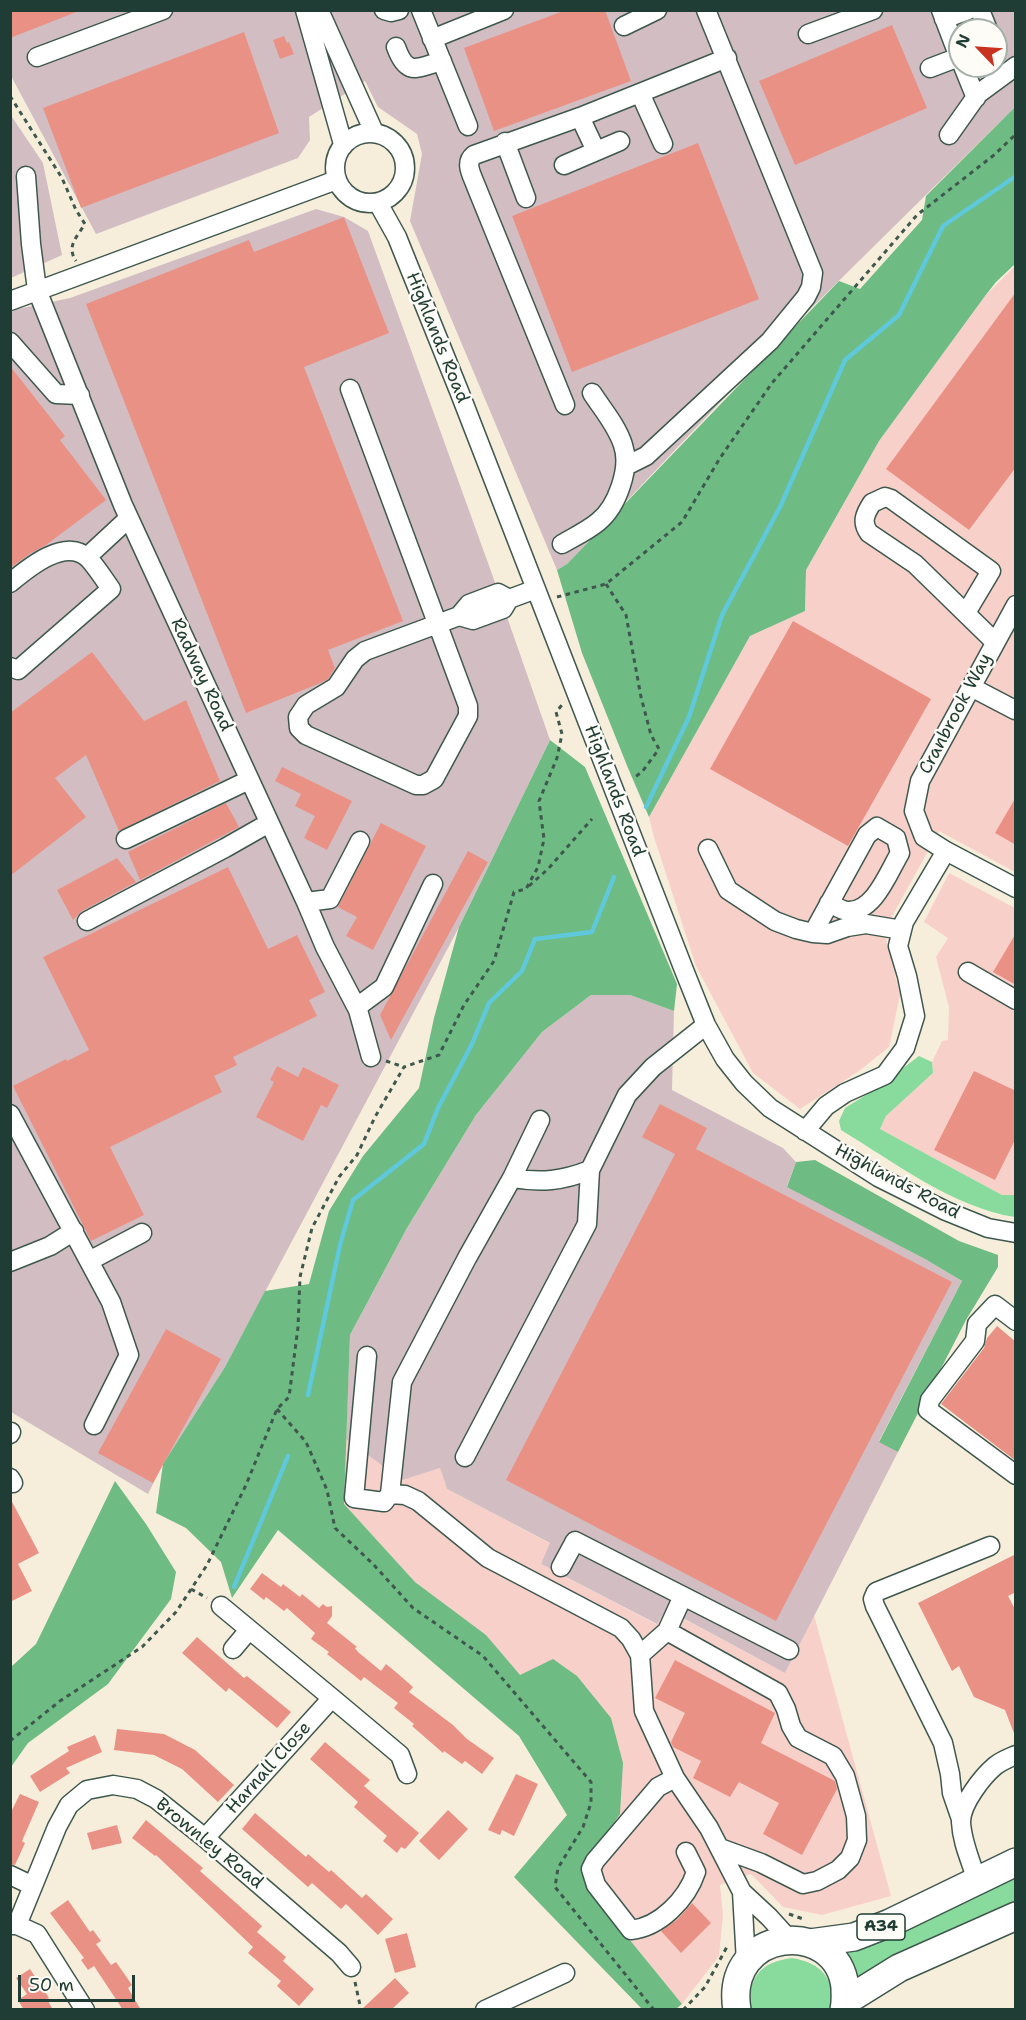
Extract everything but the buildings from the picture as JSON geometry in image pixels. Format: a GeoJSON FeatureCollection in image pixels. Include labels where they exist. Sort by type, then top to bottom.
{"type":"FeatureCollection","features":[{"type":"Feature","properties":{"kind":"highway","name":"A34"},"geometry":{"type":"LineString","coordinates":[[746,1962],[759,1949],[773,1942],[802,1934],[854,1937],[881,1927],[1016,1862]]}},
{"type":"Feature","properties":{"kind":"highway","name":"A34"},"geometry":{"type":"LineString","coordinates":[[845,2005],[899,1968],[1016,1916]]}},
{"type":"Feature","properties":{"kind":"highway","name":"A34"},"geometry":{"type":"LineString","coordinates":[[802,1934],[829,1955],[838,1966],[844,1979],[845,2005]]}},
{"type":"Feature","properties":{"kind":"highway"},"geometry":{"type":"LineString","coordinates":[[731,2006],[737,1978],[746,1962]]}},
{"type":"Feature","properties":{"kind":"street"},"geometry":{"type":"LineString","coordinates":[[37,57],[163,10]]}},
{"type":"Feature","properties":{"kind":"street"},"geometry":{"type":"LineString","coordinates":[[305,10],[343,144]]}},
{"type":"Feature","properties":{"kind":"street"},"geometry":{"type":"LineString","coordinates":[[319,10],[374,132]]}},
{"type":"Feature","properties":{"kind":"street"},"geometry":{"type":"LineString","coordinates":[[384,10],[391,12],[399,10]]}},
{"type":"Feature","properties":{"kind":"street"},"geometry":{"type":"LineString","coordinates":[[421,10],[468,126]]}},
{"type":"Feature","properties":{"kind":"street"},"geometry":{"type":"LineString","coordinates":[[432,39],[504,10]]}},
{"type":"Feature","properties":{"kind":"street"},"geometry":{"type":"LineString","coordinates":[[624,26],[657,10]]}},
{"type":"Feature","properties":{"kind":"street"},"geometry":{"type":"LineString","coordinates":[[626,466],[646,456],[770,341],[806,297],[811,287],[813,273],[706,10]]}},
{"type":"Feature","properties":{"kind":"street"},"geometry":{"type":"LineString","coordinates":[[808,34],[873,10]]}},
{"type":"Feature","properties":{"kind":"street"},"geometry":{"type":"LineString","coordinates":[[943,15],[968,10]]}},
{"type":"Feature","properties":{"kind":"street"},"geometry":{"type":"LineString","coordinates":[[396,47],[401,61],[406,66],[414,68],[442,61]]}},
{"type":"Feature","properties":{"kind":"street"},"geometry":{"type":"LineString","coordinates":[[565,405],[468,164],[470,158],[505,142],[579,117],[727,58]]}},
{"type":"Feature","properties":{"kind":"street"},"geometry":{"type":"LineString","coordinates":[[930,68],[948,64]]}},
{"type":"Feature","properties":{"kind":"street"},"geometry":{"type":"LineString","coordinates":[[949,135],[976,98],[1016,66]]}},
{"type":"Feature","properties":{"kind":"street"},"geometry":{"type":"LineString","coordinates":[[967,78],[976,98]]}},
{"type":"Feature","properties":{"kind":"street"},"geometry":{"type":"LineString","coordinates":[[640,93],[663,144]]}},
{"type":"Feature","properties":{"kind":"street"},"geometry":{"type":"LineString","coordinates":[[579,117],[596,152]]}},
{"type":"Feature","properties":{"kind":"street"},"geometry":{"type":"LineString","coordinates":[[374,132],[390,138],[401,150],[406,166],[403,182],[393,195],[378,203],[364,203],[352,199],[342,190],[336,178],[335,160],[343,144],[357,134],[374,132]]}},
{"type":"Feature","properties":{"kind":"street"},"geometry":{"type":"LineString","coordinates":[[564,165],[620,141]]}},
{"type":"Feature","properties":{"kind":"street"},"geometry":{"type":"LineString","coordinates":[[505,142],[526,198]]}},
{"type":"Feature","properties":{"kind":"street","name":"Radway Road"},"geometry":{"type":"LineString","coordinates":[[26,176],[37,290],[129,518],[325,947],[357,1007],[371,1057]]}},
{"type":"Feature","properties":{"kind":"street"},"geometry":{"type":"LineString","coordinates":[[10,301],[331,182],[336,178]]}},
{"type":"Feature","properties":{"kind":"street","name":"Highlands Road"},"geometry":{"type":"LineString","coordinates":[[378,203],[397,237],[706,1025],[725,1059],[744,1083],[770,1108],[878,1177],[946,1211],[988,1228],[1016,1233]]}},
{"type":"Feature","properties":{"kind":"street"},"geometry":{"type":"LineString","coordinates":[[10,342],[56,394],[80,395]]}},
{"type":"Feature","properties":{"kind":"street"},"geometry":{"type":"LineString","coordinates":[[350,389],[437,623],[468,706],[468,716],[434,779],[423,785],[416,784],[306,735],[299,728],[298,717],[306,705],[336,687],[355,659],[365,651],[437,623],[459,616],[473,620],[503,609],[509,599],[539,595]]}},
{"type":"Feature","properties":{"kind":"street"},"geometry":{"type":"LineString","coordinates":[[562,544],[600,520],[615,500],[626,466],[624,447],[615,428],[592,393]]}},
{"type":"Feature","properties":{"kind":"street"},"geometry":{"type":"LineString","coordinates":[[966,613],[991,571],[891,499],[885,497],[872,503],[864,519],[864,526],[869,533],[915,564],[995,642]]}},
{"type":"Feature","properties":{"kind":"street"},"geometry":{"type":"LineString","coordinates":[[87,557],[129,518]]}},
{"type":"Feature","properties":{"kind":"street"},"geometry":{"type":"LineString","coordinates":[[10,584],[36,562],[52,555],[74,550],[87,557],[111,589],[18,670],[10,667]]}},
{"type":"Feature","properties":{"kind":"street","name":"Cranbrook Way"},"geometry":{"type":"LineString","coordinates":[[1016,605],[920,781],[914,811],[924,837],[1016,888]]}},
{"type":"Feature","properties":{"kind":"street"},"geometry":{"type":"LineString","coordinates":[[971,687],[1015,710]]}},
{"type":"Feature","properties":{"kind":"street"},"geometry":{"type":"LineString","coordinates":[[126,839],[249,780]]}},
{"type":"Feature","properties":{"kind":"street"},"geometry":{"type":"LineString","coordinates":[[87,921],[269,823]]}},
{"type":"Feature","properties":{"kind":"street"},"geometry":{"type":"LineString","coordinates":[[813,933],[829,903],[867,835],[877,827],[896,838],[900,853],[871,903],[858,910],[844,911],[829,903]]}},
{"type":"Feature","properties":{"kind":"street"},"geometry":{"type":"LineString","coordinates":[[306,902],[330,899],[360,841]]}},
{"type":"Feature","properties":{"kind":"street"},"geometry":{"type":"LineString","coordinates":[[708,849],[728,890],[776,921],[796,929],[827,934],[847,927],[866,924],[902,930]]}},
{"type":"Feature","properties":{"kind":"street"},"geometry":{"type":"LineString","coordinates":[[805,1131],[826,1106],[845,1093],[885,1075],[905,1048],[915,1016],[898,946],[904,922],[946,851]]}},
{"type":"Feature","properties":{"kind":"street"},"geometry":{"type":"LineString","coordinates":[[357,1007],[384,987],[433,884]]}},
{"type":"Feature","properties":{"kind":"street"},"geometry":{"type":"LineString","coordinates":[[968,972],[1016,1000]]}},
{"type":"Feature","properties":{"kind":"street"},"geometry":{"type":"LineString","coordinates":[[465,1457],[587,1224],[590,1170],[627,1095],[653,1067],[706,1025]]}},
{"type":"Feature","properties":{"kind":"street"},"geometry":{"type":"LineString","coordinates":[[10,1114],[111,1302],[129,1355],[94,1425]]}},
{"type":"Feature","properties":{"kind":"street"},"geometry":{"type":"LineString","coordinates":[[367,1356],[354,1498],[384,1502],[390,1494],[402,1382],[512,1178],[540,1120]]}},
{"type":"Feature","properties":{"kind":"street"},"geometry":{"type":"LineString","coordinates":[[512,1178],[533,1182],[568,1179],[590,1170]]}},
{"type":"Feature","properties":{"kind":"street"},"geometry":{"type":"LineString","coordinates":[[10,1262],[50,1246],[74,1231]]}},
{"type":"Feature","properties":{"kind":"street"},"geometry":{"type":"LineString","coordinates":[[89,1261],[142,1233]]}},
{"type":"Feature","properties":{"kind":"street"},"geometry":{"type":"LineString","coordinates":[[1016,1322],[995,1305],[976,1324],[975,1341],[930,1400],[928,1410],[1016,1475]]}},
{"type":"Feature","properties":{"kind":"street"},"geometry":{"type":"LineString","coordinates":[[390,1494],[405,1495],[418,1501],[488,1558],[621,1629],[632,1639],[640,1655],[644,1711],[675,1778],[709,1828],[742,1892],[769,1917],[802,1934]]}},
{"type":"Feature","properties":{"kind":"street"},"geometry":{"type":"LineString","coordinates":[[561,1567],[575,1541],[789,1650]]}},
{"type":"Feature","properties":{"kind":"street"},"geometry":{"type":"LineString","coordinates":[[977,1881],[965,1847],[961,1819],[952,1793],[943,1743],[873,1599],[876,1592],[990,1546]]}},
{"type":"Feature","properties":{"kind":"street"},"geometry":{"type":"LineString","coordinates":[[640,1655],[667,1631],[683,1596]]}},
{"type":"Feature","properties":{"kind":"street"},"geometry":{"type":"LineString","coordinates":[[221,1606],[400,1755],[407,1774]]}},
{"type":"Feature","properties":{"kind":"street"},"geometry":{"type":"LineString","coordinates":[[233,1648],[249,1630]]}},
{"type":"Feature","properties":{"kind":"street"},"geometry":{"type":"LineString","coordinates":[[667,1631],[778,1693],[798,1738],[833,1756],[845,1776],[856,1816],[857,1840],[850,1858],[838,1870],[817,1881],[803,1884],[761,1863],[720,1848]]}},
{"type":"Feature","properties":{"kind":"street","name":"Harnall Close"},"geometry":{"type":"LineString","coordinates":[[205,1838],[332,1698]]}},
{"type":"Feature","properties":{"kind":"street"},"geometry":{"type":"LineString","coordinates":[[961,1819],[968,1800],[980,1781],[996,1764],[1016,1755]]}},
{"type":"Feature","properties":{"kind":"street"},"geometry":{"type":"LineString","coordinates":[[675,1778],[658,1787],[595,1861],[591,1869],[596,1885],[631,1930],[640,1929],[663,1916],[691,1887],[696,1872],[686,1852]]}},
{"type":"Feature","properties":{"kind":"street","name":"Brownley Road"},"geometry":{"type":"LineString","coordinates":[[14,1925],[69,1805],[87,1790],[113,1785],[137,1789],[156,1799],[339,1953],[351,1967]]}},
{"type":"Feature","properties":{"kind":"street"},"geometry":{"type":"LineString","coordinates":[[10,1875],[33,1886]]}},
{"type":"Feature","properties":{"kind":"street"},"geometry":{"type":"LineString","coordinates":[[742,1892],[746,1962]]}},
{"type":"Feature","properties":{"kind":"street"},"geometry":{"type":"LineString","coordinates":[[14,1925],[37,1934],[85,2010]]}},
{"type":"Feature","properties":{"kind":"street"},"geometry":{"type":"LineString","coordinates":[[485,2010],[565,1973]]}},
{"type":"Feature","properties":{"kind":"path"},"geometry":{"type":"LineString","coordinates":[[10,96],[62,178],[85,224],[71,246],[72,255],[83,273]]}},
{"type":"Feature","properties":{"kind":"path"},"geometry":{"type":"LineString","coordinates":[[539,595],[606,584],[682,522],[720,458],[772,383],[916,215],[1016,134]]}},
{"type":"Feature","properties":{"kind":"path"},"geometry":{"type":"LineString","coordinates":[[606,584],[626,615],[640,697],[651,735],[660,749],[642,772],[635,777]]}},
{"type":"Feature","properties":{"kind":"path"},"geometry":{"type":"LineString","coordinates":[[526,889],[538,867],[544,839],[539,801],[557,758],[562,734],[556,712],[575,689]]}},
{"type":"Feature","properties":{"kind":"path"},"geometry":{"type":"LineString","coordinates":[[10,1741],[60,1701],[142,1647],[176,1611],[207,1565],[246,1485],[277,1409],[289,1397],[298,1328],[300,1277],[312,1228],[339,1177],[357,1155],[375,1117],[404,1068],[439,1055],[464,1005],[494,961],[514,892],[526,889],[548,869],[592,819]]}},
{"type":"Feature","properties":{"kind":"path"},"geometry":{"type":"LineString","coordinates":[[277,1409],[306,1442],[327,1490],[335,1528],[373,1564],[413,1608],[483,1656],[591,1782],[591,1803],[582,1827],[558,1868],[555,1887],[654,2010]]}},
{"type":"Feature","properties":{"kind":"path"},"geometry":{"type":"LineString","coordinates":[[769,1917],[785,1912],[802,1934]]}},
{"type":"Feature","properties":{"kind":"path"},"geometry":{"type":"LineString","coordinates":[[683,2010],[705,1987],[727,1948],[729,1935],[745,1926]]}},
{"type":"Feature","properties":{"kind":"path"},"geometry":{"type":"LineString","coordinates":[[351,1967],[361,2010]]}},
{"type":"Feature","properties":{"kind":"shaded area"},"geometry":{"type":"Polygon","coordinates":[[[10,11],[1015,11],[1015,107],[784,335],[567,564],[557,570],[410,221],[422,154],[417,134],[378,107],[365,81],[309,117],[310,140],[298,158],[96,234],[11,76],[10,11]]]}},
{"type":"Feature","properties":{"kind":"shaded area"},"geometry":{"type":"Polygon","coordinates":[[[10,114],[43,163],[62,255],[11,278],[10,114]]]}},
{"type":"Feature","properties":{"kind":"shaded area"},"geometry":{"type":"Polygon","coordinates":[[[316,209],[344,217],[368,231],[550,740],[457,931],[225,1367],[163,1464],[148,1494],[11,1412],[11,312],[70,298],[316,209]]]}},
{"type":"Feature","properties":{"kind":"shaded area"},"geometry":{"type":"Polygon","coordinates":[[[1015,266],[1015,872],[939,831],[884,931],[900,995],[889,1047],[859,1071],[800,1109],[753,1073],[696,966],[649,817],[750,636],[805,611],[806,570],[879,441],[985,296],[1015,266]]]}},
{"type":"Feature","properties":{"kind":"shaded area"},"geometry":{"type":"Polygon","coordinates":[[[949,873],[1015,908],[1015,1195],[1002,1195],[880,1129],[886,1116],[933,1073],[932,1062],[942,1041],[948,1040],[949,1007],[936,957],[948,938],[924,922],[949,873]]]}},
{"type":"Feature","properties":{"kind":"shaded area"},"geometry":{"type":"Polygon","coordinates":[[[591,995],[630,995],[674,1011],[672,1090],[783,1148],[796,1162],[787,1186],[962,1281],[879,1441],[898,1452],[785,1673],[666,1609],[657,1624],[541,1564],[550,1543],[447,1489],[440,1468],[402,1480],[346,1439],[350,1335],[407,1228],[476,1115],[542,1032],[591,995]]]}},
{"type":"Feature","properties":{"kind":"shaded area"},"geometry":{"type":"Polygon","coordinates":[[[346,1439],[402,1479],[440,1468],[447,1489],[551,1544],[541,1564],[656,1624],[665,1609],[785,1673],[814,1615],[891,1896],[822,1915],[783,1907],[751,1874],[720,1885],[723,1915],[719,1956],[682,2004],[594,1896],[583,1866],[620,1814],[486,1635],[415,1582],[344,1504],[346,1439]]]}},
{"type":"Feature","properties":{"kind":"green space"},"geometry":{"type":"Polygon","coordinates":[[[1015,107],[1015,264],[985,296],[879,441],[806,570],[805,611],[750,636],[649,817],[582,653],[557,570],[567,564],[839,281],[860,289],[922,220],[926,196],[1015,107]]]}},
{"type":"Feature","properties":{"kind":"green space"},"geometry":{"type":"Polygon","coordinates":[[[550,740],[585,767],[677,984],[674,1011],[630,995],[591,995],[542,1032],[476,1115],[407,1228],[350,1335],[344,1504],[415,1582],[486,1635],[520,1675],[553,1659],[577,1676],[611,1718],[623,1763],[620,1814],[583,1867],[594,1896],[682,2004],[676,2009],[642,2009],[514,1877],[567,1815],[519,1736],[278,1530],[232,1598],[221,1562],[186,1528],[156,1513],[163,1464],[225,1367],[265,1291],[309,1284],[329,1211],[363,1156],[419,1088],[434,1018],[459,927],[550,740]]]}},
{"type":"Feature","properties":{"kind":"green space"},"geometry":{"type":"Polygon","coordinates":[[[919,1056],[932,1062],[933,1073],[886,1116],[880,1129],[1002,1195],[1015,1195],[1015,1217],[992,1212],[947,1194],[841,1130],[839,1121],[845,1108],[874,1090],[919,1056]]]}},
{"type":"Feature","properties":{"kind":"green space"},"geometry":{"type":"Polygon","coordinates":[[[815,1160],[959,1241],[998,1255],[998,1267],[966,1320],[898,1452],[879,1442],[962,1281],[925,1259],[787,1187],[796,1162],[815,1160]]]}},
{"type":"Feature","properties":{"kind":"green space"},"geometry":{"type":"Polygon","coordinates":[[[115,1481],[146,1524],[176,1572],[171,1599],[108,1684],[28,1743],[11,1767],[11,1667],[36,1644],[115,1481]]]}},
{"type":"Feature","properties":{"kind":"green space"},"geometry":{"type":"Polygon","coordinates":[[[1015,1871],[1015,1907],[857,1979],[842,1954],[1015,1871]]]}},
{"type":"Feature","properties":{"kind":"green space"},"geometry":{"type":"Polygon","coordinates":[[[792,1958],[812,1964],[824,1974],[829,1981],[833,2010],[749,2009],[751,1988],[758,1973],[780,1960],[792,1958]]]}},
{"type":"Feature","properties":{"kind":"waterway"},"geometry":{"type":"LineString","coordinates":[[646,807],[689,717],[722,615],[780,507],[845,360],[899,315],[943,226],[1016,176]]}},
{"type":"Feature","properties":{"kind":"waterway"},"geometry":{"type":"LineString","coordinates":[[308,1395],[340,1245],[353,1200],[424,1144],[438,1108],[472,1044],[489,1003],[522,971],[535,939],[592,932],[614,877]]}},
{"type":"Feature","properties":{"kind":"waterway"},"geometry":{"type":"LineString","coordinates":[[234,1587],[288,1456]]}}]}
